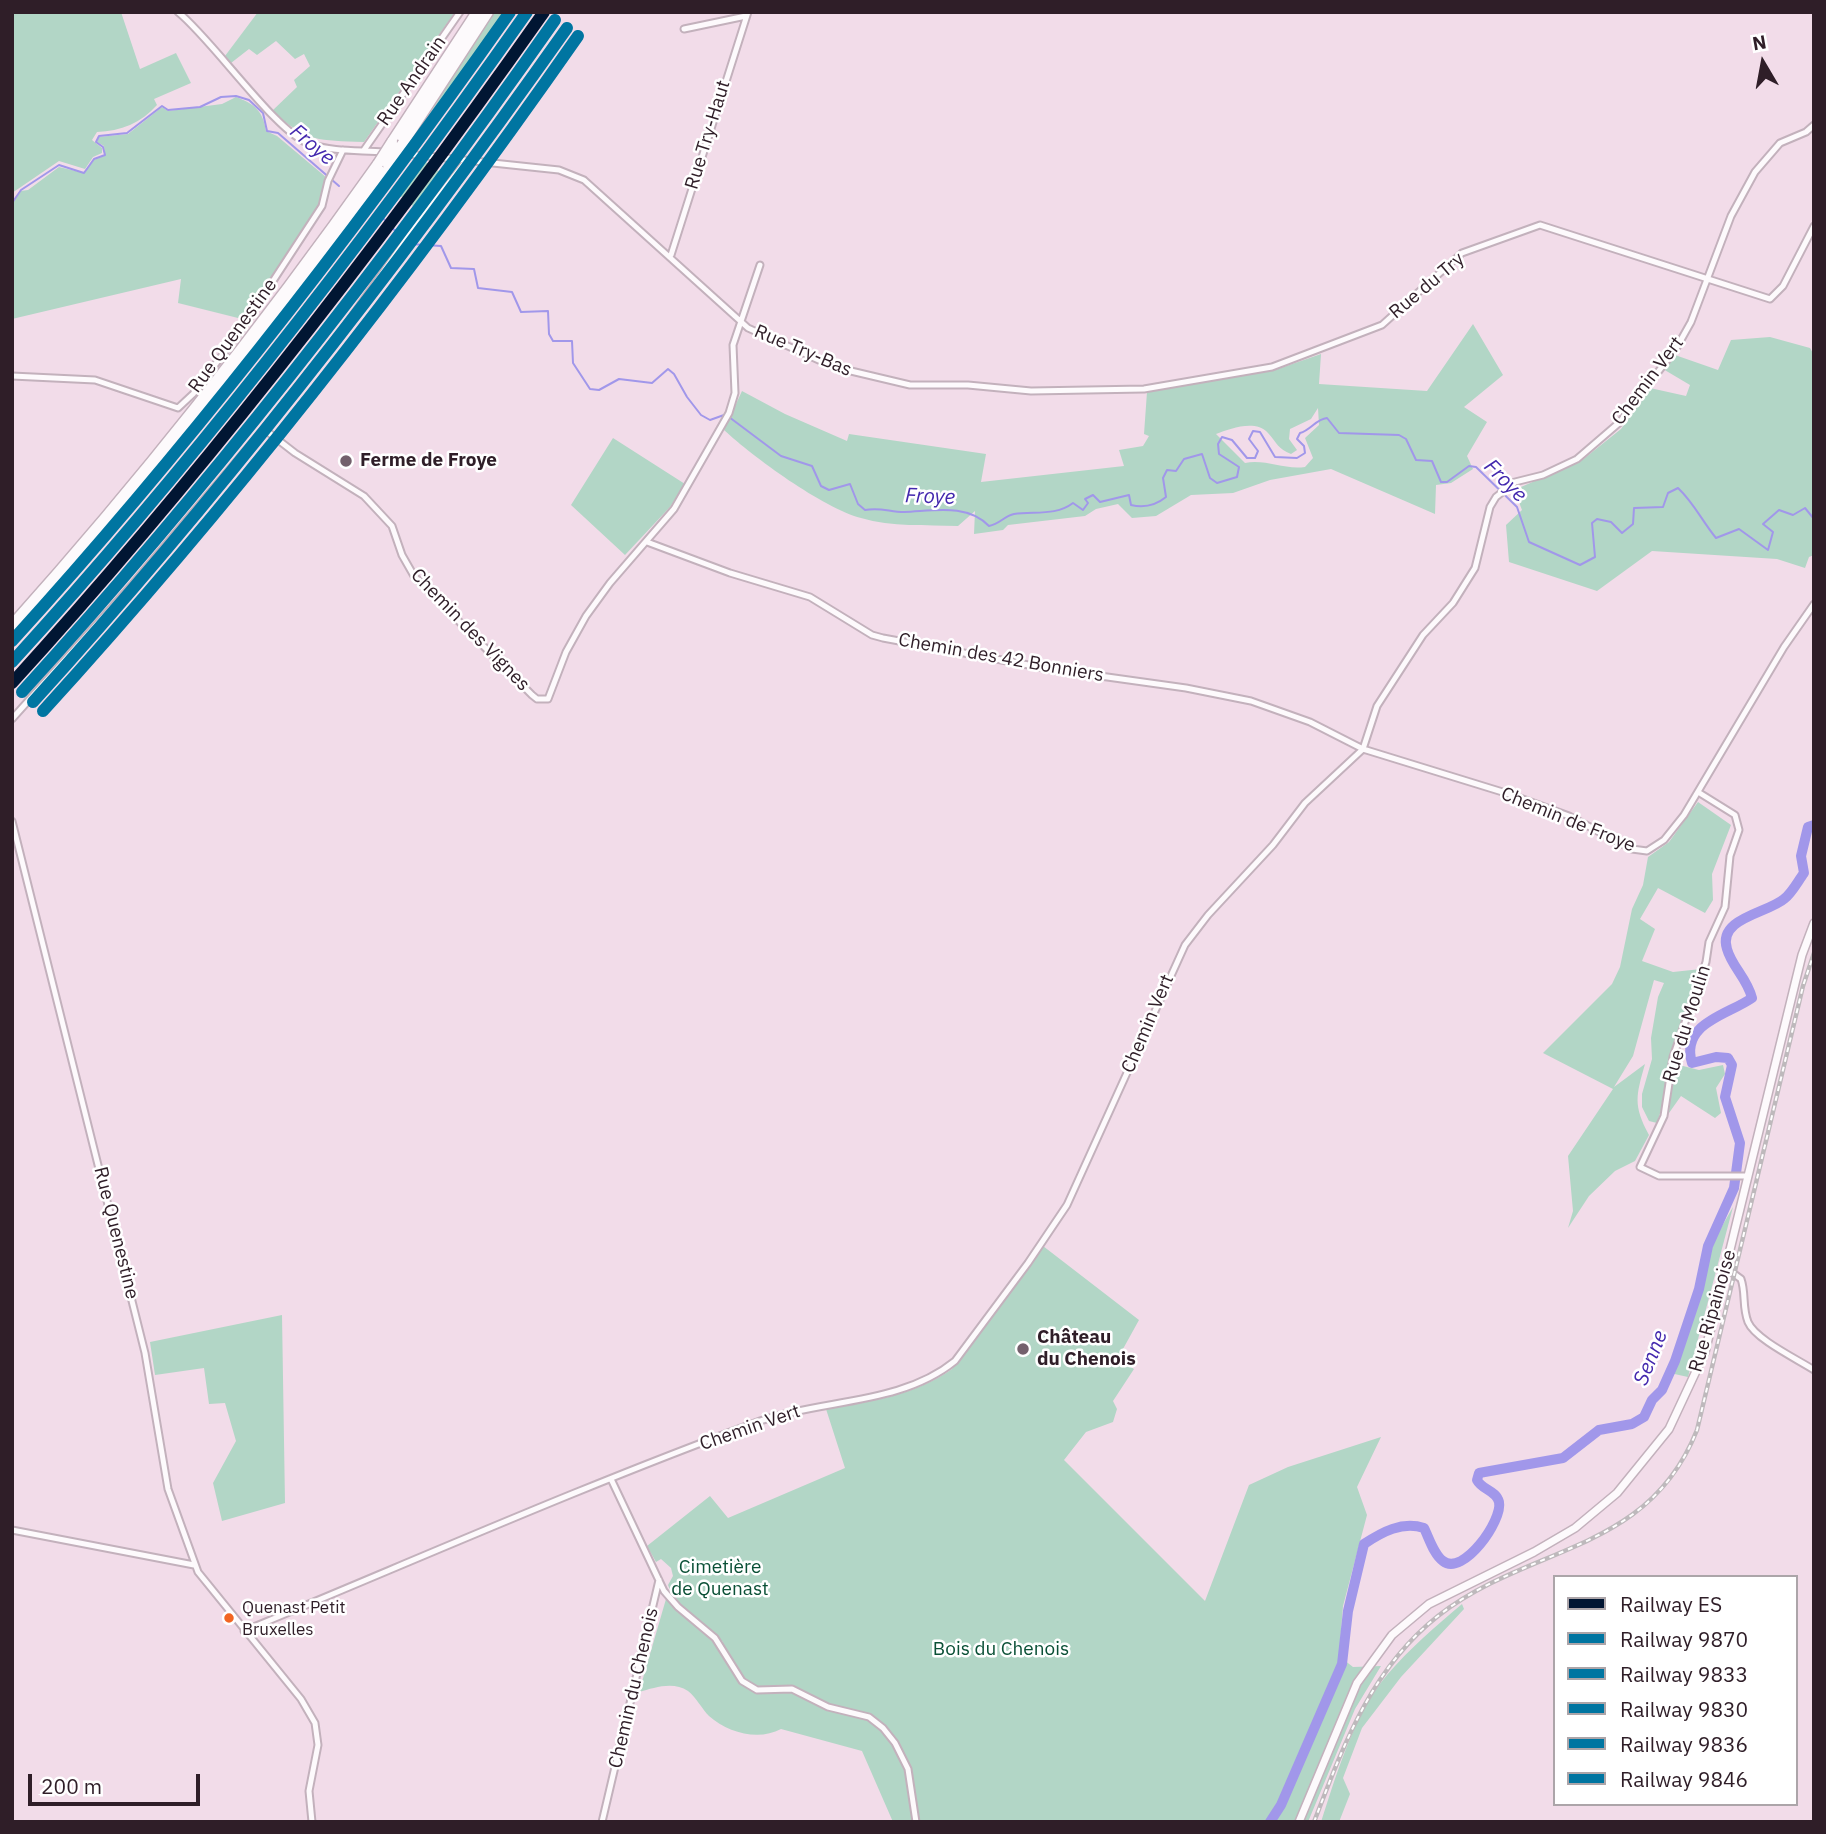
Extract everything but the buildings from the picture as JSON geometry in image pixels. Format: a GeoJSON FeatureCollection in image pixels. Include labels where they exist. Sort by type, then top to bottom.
{"type":"FeatureCollection","features":[{"type":"Feature","properties":{"kind":"highway"},"geometry":{"type":"LineString","coordinates":[[398,142],[477,12]]}},
{"type":"Feature","properties":{"kind":"highway"},"geometry":{"type":"LineString","coordinates":[[12,639],[208,409],[318,264],[488,12]]}},
{"type":"Feature","properties":{"kind":"highway"},"geometry":{"type":"LineString","coordinates":[[12,625],[202,401],[383,165]]}},
{"type":"Feature","properties":{"kind":"street","name":"Rue Try-Bas"},"geometry":{"type":"LineString","coordinates":[[178,12],[203,35],[296,137],[307,144],[553,170],[584,180],[671,255],[739,321],[823,363],[877,380],[910,386],[993,387]]}},
{"type":"Feature","properties":{"kind":"street","name":"Rue Andrain"},"geometry":{"type":"LineString","coordinates":[[364,150],[460,12]]}},
{"type":"Feature","properties":{"kind":"street","name":"Rue Try-Haut"},"geometry":{"type":"LineString","coordinates":[[684,29],[747,14]]}},
{"type":"Feature","properties":{"kind":"street","name":"Rue Try-Haut"},"geometry":{"type":"LineString","coordinates":[[671,255],[747,14]]}},
{"type":"Feature","properties":{"kind":"street","name":"Chemin Vert"},"geometry":{"type":"LineString","coordinates":[[244,1631],[611,1479],[781,1414],[890,1392],[943,1371],[955,1361],[1028,1263],[1067,1205],[1185,945],[1208,915],[1273,845],[1305,803],[1363,749],[1377,706],[1423,635],[1453,603],[1475,568],[1490,507],[1496,497],[1515,482],[1543,475],[1577,459],[1620,422],[1677,347],[1691,322],[1731,216],[1755,172],[1780,143],[1806,132],[1814,125]]}},
{"type":"Feature","properties":{"kind":"street","name":"Rue Quenestine"},"geometry":{"type":"LineString","coordinates":[[12,376],[95,380],[178,408],[193,394],[242,330],[322,206],[329,178],[344,149]]}},
{"type":"Feature","properties":{"kind":"street"},"geometry":{"type":"LineString","coordinates":[[12,719],[133,584],[264,429],[344,328],[418,221],[466,161]]}},
{"type":"Feature","properties":{"kind":"street","name":"Rue du Try"},"geometry":{"type":"LineString","coordinates":[[993,387],[1031,391],[1144,389],[1272,367],[1382,325],[1462,253],[1540,225],[1770,299],[1783,286],[1814,226]]}},
{"type":"Feature","properties":{"kind":"street","name":"Rue Try-Bas"},"geometry":{"type":"LineString","coordinates":[[647,542],[682,496],[735,400],[733,345],[760,265]]}},
{"type":"Feature","properties":{"kind":"street","name":"Chemin des Vignes"},"geometry":{"type":"LineString","coordinates":[[264,429],[295,453],[364,496],[392,526],[402,555],[415,576],[537,699],[548,699],[566,652],[586,616],[610,583],[647,542]]}},
{"type":"Feature","properties":{"kind":"street","name":"Chemin des 42 Bonniers"},"geometry":{"type":"LineString","coordinates":[[647,542],[730,573],[810,597],[872,635],[1050,669],[1233,697],[1297,716],[1363,749]]}},
{"type":"Feature","properties":{"kind":"street","name":"Chemin de Froye"},"geometry":{"type":"LineString","coordinates":[[1363,749],[1509,794],[1569,816],[1641,851],[1656,848],[1698,792],[1784,647],[1814,604]]}},
{"type":"Feature","properties":{"kind":"street","name":"Rue du Moulin"},"geometry":{"type":"LineString","coordinates":[[1698,792],[1735,815],[1740,830],[1730,856],[1725,907],[1709,942],[1699,985],[1668,1072],[1664,1116],[1640,1167],[1659,1176],[1745,1176]]}},
{"type":"Feature","properties":{"kind":"street","name":"Rue Quenestine"},"geometry":{"type":"LineString","coordinates":[[12,821],[145,1353],[168,1489],[194,1565],[208,1588],[301,1699],[315,1723],[318,1745],[309,1791],[312,1822]]}},
{"type":"Feature","properties":{"kind":"street","name":"Rue Ripainoise"},"geometry":{"type":"LineString","coordinates":[[1299,1822],[1357,1683],[1377,1652],[1401,1626],[1439,1599],[1557,1539],[1598,1510],[1636,1472],[1669,1429],[1696,1376],[1726,1268],[1745,1176],[1802,955],[1814,923]]}},
{"type":"Feature","properties":{"kind":"street"},"geometry":{"type":"LineString","coordinates":[[1726,1268],[1741,1279],[1742,1304],[1749,1325],[1763,1338],[1814,1370]]}},
{"type":"Feature","properties":{"kind":"street","name":"Chemin du Chenois"},"geometry":{"type":"LineString","coordinates":[[602,1822],[659,1580],[611,1479]]}},
{"type":"Feature","properties":{"kind":"street"},"geometry":{"type":"LineString","coordinates":[[12,1530],[194,1565]]}},
{"type":"Feature","properties":{"kind":"street"},"geometry":{"type":"LineString","coordinates":[[659,1580],[671,1601],[715,1638],[748,1686],[757,1690],[792,1689],[828,1707],[869,1717],[883,1728],[895,1743],[908,1769],[915,1822]]}},
{"type":"Feature","properties":{"kind":"green space"},"geometry":{"type":"Polygon","coordinates":[[[12,12],[121,12],[140,69],[176,53],[191,83],[154,99],[157,105],[137,121],[122,128],[97,132],[92,140],[102,148],[102,153],[93,157],[85,169],[59,161],[12,193],[12,12]]]}},
{"type":"Feature","properties":{"kind":"green space"},"geometry":{"type":"Polygon","coordinates":[[[258,12],[455,12],[364,142],[314,138],[295,129],[272,111],[297,87],[294,80],[310,66],[304,54],[295,59],[276,41],[257,55],[249,49],[231,63],[225,56],[258,12]]]}},
{"type":"Feature","properties":{"kind":"green space"},"geometry":{"type":"Polygon","coordinates":[[[493,12],[511,12],[424,142],[412,142],[493,12]]]}},
{"type":"Feature","properties":{"kind":"green space"},"geometry":{"type":"Polygon","coordinates":[[[236,97],[257,109],[263,118],[266,131],[277,136],[327,178],[320,206],[246,320],[178,303],[181,279],[12,319],[12,204],[21,191],[28,190],[59,167],[84,173],[94,160],[105,155],[104,146],[97,142],[99,137],[128,134],[162,107],[168,111],[222,104],[236,97]]]}},
{"type":"Feature","properties":{"kind":"green space"},"geometry":{"type":"Polygon","coordinates":[[[423,160],[440,172],[413,206],[398,194],[423,160]]]}},
{"type":"Feature","properties":{"kind":"green space"},"geometry":{"type":"Polygon","coordinates":[[[1473,324],[1503,375],[1464,407],[1487,422],[1467,456],[1473,469],[1451,483],[1436,485],[1435,514],[1331,469],[1270,480],[1233,493],[1191,495],[1156,516],[1132,518],[1118,504],[1096,509],[1085,516],[1008,525],[1003,530],[974,534],[975,511],[958,526],[885,523],[845,512],[789,480],[724,430],[742,391],[785,414],[847,441],[849,434],[986,454],[981,482],[1124,466],[1119,450],[1143,446],[1149,436],[1144,434],[1147,392],[1275,370],[1321,354],[1319,384],[1427,391],[1473,324]],[[1318,408],[1311,419],[1290,429],[1289,439],[1297,450],[1291,454],[1280,448],[1263,429],[1256,427],[1242,426],[1216,434],[1245,463],[1305,467],[1313,458],[1305,438],[1319,425],[1318,408]]]}},
{"type":"Feature","properties":{"kind":"green space"},"geometry":{"type":"Polygon","coordinates":[[[1770,337],[1810,348],[1814,355],[1814,555],[1809,557],[1805,568],[1777,559],[1652,551],[1597,591],[1509,562],[1506,525],[1522,510],[1517,497],[1521,487],[1581,461],[1621,429],[1650,388],[1686,396],[1690,385],[1663,369],[1675,355],[1718,370],[1731,340],[1770,337]]]}},
{"type":"Feature","properties":{"kind":"green space"},"geometry":{"type":"Polygon","coordinates":[[[613,438],[685,484],[670,507],[625,555],[571,505],[613,438]]]}},
{"type":"Feature","properties":{"kind":"green space"},"geometry":{"type":"Polygon","coordinates":[[[1698,802],[1731,825],[1712,874],[1713,900],[1705,913],[1658,888],[1640,919],[1655,929],[1642,961],[1673,972],[1701,969],[1667,1068],[1663,1104],[1657,1123],[1649,1121],[1642,1107],[1642,1094],[1652,1059],[1651,1038],[1658,997],[1664,983],[1654,980],[1633,1056],[1614,1087],[1645,1064],[1638,1108],[1649,1135],[1635,1161],[1615,1171],[1589,1196],[1568,1228],[1573,1211],[1568,1156],[1613,1089],[1543,1053],[1612,984],[1620,967],[1632,909],[1643,885],[1648,857],[1669,842],[1698,802]]]}},
{"type":"Feature","properties":{"kind":"green space"},"geometry":{"type":"Polygon","coordinates":[[[1675,1064],[1699,1070],[1723,1065],[1725,1074],[1716,1088],[1721,1113],[1715,1118],[1681,1096],[1669,1113],[1671,1072],[1675,1064]]]}},
{"type":"Feature","properties":{"kind":"green space"},"geometry":{"type":"Polygon","coordinates":[[[1733,1207],[1688,1377],[1670,1373],[1710,1247],[1733,1207]]]}},
{"type":"Feature","properties":{"kind":"green space","name":"Bois du Chenois"},"geometry":{"type":"Polygon","coordinates":[[[1043,1246],[1139,1320],[1118,1358],[1134,1369],[1113,1401],[1117,1409],[1113,1422],[1086,1432],[1064,1460],[1205,1601],[1249,1485],[1288,1467],[1381,1437],[1357,1487],[1367,1515],[1343,1606],[1339,1656],[1353,1667],[1381,1666],[1355,1709],[1308,1822],[893,1822],[862,1751],[781,1729],[754,1735],[734,1731],[706,1713],[688,1691],[676,1686],[639,1692],[666,1599],[717,1645],[723,1642],[675,1602],[668,1585],[673,1576],[671,1568],[661,1559],[656,1562],[647,1546],[710,1496],[728,1518],[845,1468],[826,1409],[907,1391],[952,1369],[1043,1246]]]}},
{"type":"Feature","properties":{"kind":"green space"},"geometry":{"type":"Polygon","coordinates":[[[282,1315],[285,1503],[222,1521],[213,1483],[236,1441],[225,1403],[209,1404],[204,1368],[155,1375],[150,1342],[282,1315]]]}},
{"type":"Feature","properties":{"kind":"green space"},"geometry":{"type":"Polygon","coordinates":[[[1462,1604],[1464,1609],[1401,1677],[1362,1728],[1343,1778],[1350,1794],[1339,1822],[1321,1822],[1348,1745],[1375,1691],[1404,1656],[1462,1604]]]}},
{"type":"Feature","properties":{"kind":"waterway","name":"Froye"},"geometry":{"type":"LineString","coordinates":[[12,203],[21,190],[59,165],[84,173],[94,159],[105,155],[103,147],[96,142],[99,136],[127,133],[162,106],[168,110],[200,107],[221,97],[236,96],[249,100],[263,113],[267,131],[278,133],[339,186]]}},
{"type":"Feature","properties":{"kind":"waterway","name":"Froye"},"geometry":{"type":"LineString","coordinates":[[380,215],[402,238]]}},
{"type":"Feature","properties":{"kind":"waterway","name":"Froye"},"geometry":{"type":"LineString","coordinates":[[410,244],[441,246],[451,268],[474,269],[478,288],[512,292],[521,312],[548,311],[549,334],[553,341],[572,341],[573,363],[590,389],[599,390],[619,379],[652,383],[668,369],[701,415],[710,420],[724,415]]}},
{"type":"Feature","properties":{"kind":"waterway","name":"Froye"},"geometry":{"type":"LineString","coordinates":[[729,417],[781,456],[812,466],[821,486],[829,490],[850,484],[858,504],[865,510],[960,511],[971,514],[989,526],[1014,514],[1060,510],[1073,503],[1083,510],[1088,503],[1085,499],[1093,495],[1100,502],[1129,495],[1131,505],[1154,504],[1166,497],[1163,478],[1167,470],[1176,471],[1184,459],[1202,454],[1210,478],[1217,483],[1237,477],[1239,467],[1219,454],[1218,444],[1222,437],[1232,440],[1247,458],[1255,458],[1258,451],[1249,439],[1253,431],[1260,432],[1275,457],[1297,458],[1305,453],[1304,446],[1297,439],[1300,433],[1327,418],[1339,433],[1399,435],[1406,439],[1416,460],[1432,461],[1441,482],[1447,482],[1469,466],[1476,467],[1517,507],[1529,542],[1580,565],[1595,557],[1592,523],[1597,519],[1611,522],[1622,533],[1633,524],[1634,508],[1663,507],[1668,493],[1678,488],[1716,538],[1739,529],[1768,550],[1773,532],[1763,524],[1779,510],[1793,515],[1805,508],[1814,519]]}},
{"type":"Feature","properties":{"kind":"waterway","name":"Senne"},"geometry":{"type":"LineString","coordinates":[[1270,1822],[1281,1805],[1342,1664],[1348,1611],[1364,1544],[1392,1529],[1416,1526],[1424,1528],[1434,1551],[1443,1561],[1451,1564],[1461,1561],[1480,1544],[1499,1510],[1497,1498],[1477,1480],[1479,1473],[1563,1458],[1599,1430],[1632,1424],[1644,1417],[1652,1400],[1662,1390],[1675,1361],[1699,1289],[1708,1246],[1734,1188],[1740,1143],[1725,1097],[1732,1065],[1728,1058],[1716,1057],[1692,1063],[1690,1049],[1699,1029],[1752,998],[1747,984],[1729,955],[1726,939],[1729,930],[1736,923],[1777,904],[1792,890],[1804,873],[1801,856],[1808,827],[1814,825]]}},
{"type":"Feature","properties":{"kind":"railway"},"geometry":{"type":"LineString","coordinates":[[1314,1822],[1362,1710],[1377,1684],[1415,1637],[1438,1616],[1474,1592],[1618,1524],[1649,1501],[1676,1471],[1697,1430],[1803,986],[1814,953]]}},
{"type":"Feature","properties":{"kind":"rail line","name":"9836"},"geometry":{"type":"LineString","coordinates":[[12,641],[144,490],[271,334],[393,175],[510,12]]}},
{"type":"Feature","properties":{"kind":"rail line","name":"9833"},"geometry":{"type":"LineString","coordinates":[[12,662],[149,506],[280,345],[467,97],[527,12]]}},
{"type":"Feature","properties":{"kind":"rail line","name":"ES"},"geometry":{"type":"LineString","coordinates":[[12,683],[153,522],[288,356],[418,186],[544,12]]}},
{"type":"Feature","properties":{"kind":"rail line","name":"9870"},"geometry":{"type":"LineString","coordinates":[[22,692],[164,531],[299,365],[493,108],[555,20]]}},
{"type":"Feature","properties":{"kind":"rail line","name":"9830"},"geometry":{"type":"LineString","coordinates":[[33,702],[175,540],[310,373],[441,202],[567,28]]}},
{"type":"Feature","properties":{"kind":"rail line","name":"9846"},"geometry":{"type":"LineString","coordinates":[[43,711],[185,549],[321,382],[452,211],[578,36]]}},
{"type":"Feature","properties":{"kind":"place","name":"Ferme de Froye"},"geometry":{"type":"Point","coordinates":[346,461]}},
{"type":"Feature","properties":{"kind":"place","name":"Château du Chenois"},"geometry":{"type":"Point","coordinates":[1023,1349]}},
{"type":"Feature","properties":{"kind":"place","name":"Quenast Petit Bruxelles"},"geometry":{"type":"Point","coordinates":[229,1618]}},
{"type":"Feature","properties":{"kind":"park label","name":"Cimetière de Quenast"},"geometry":{"type":"Point","coordinates":[720,1579]}}]}
